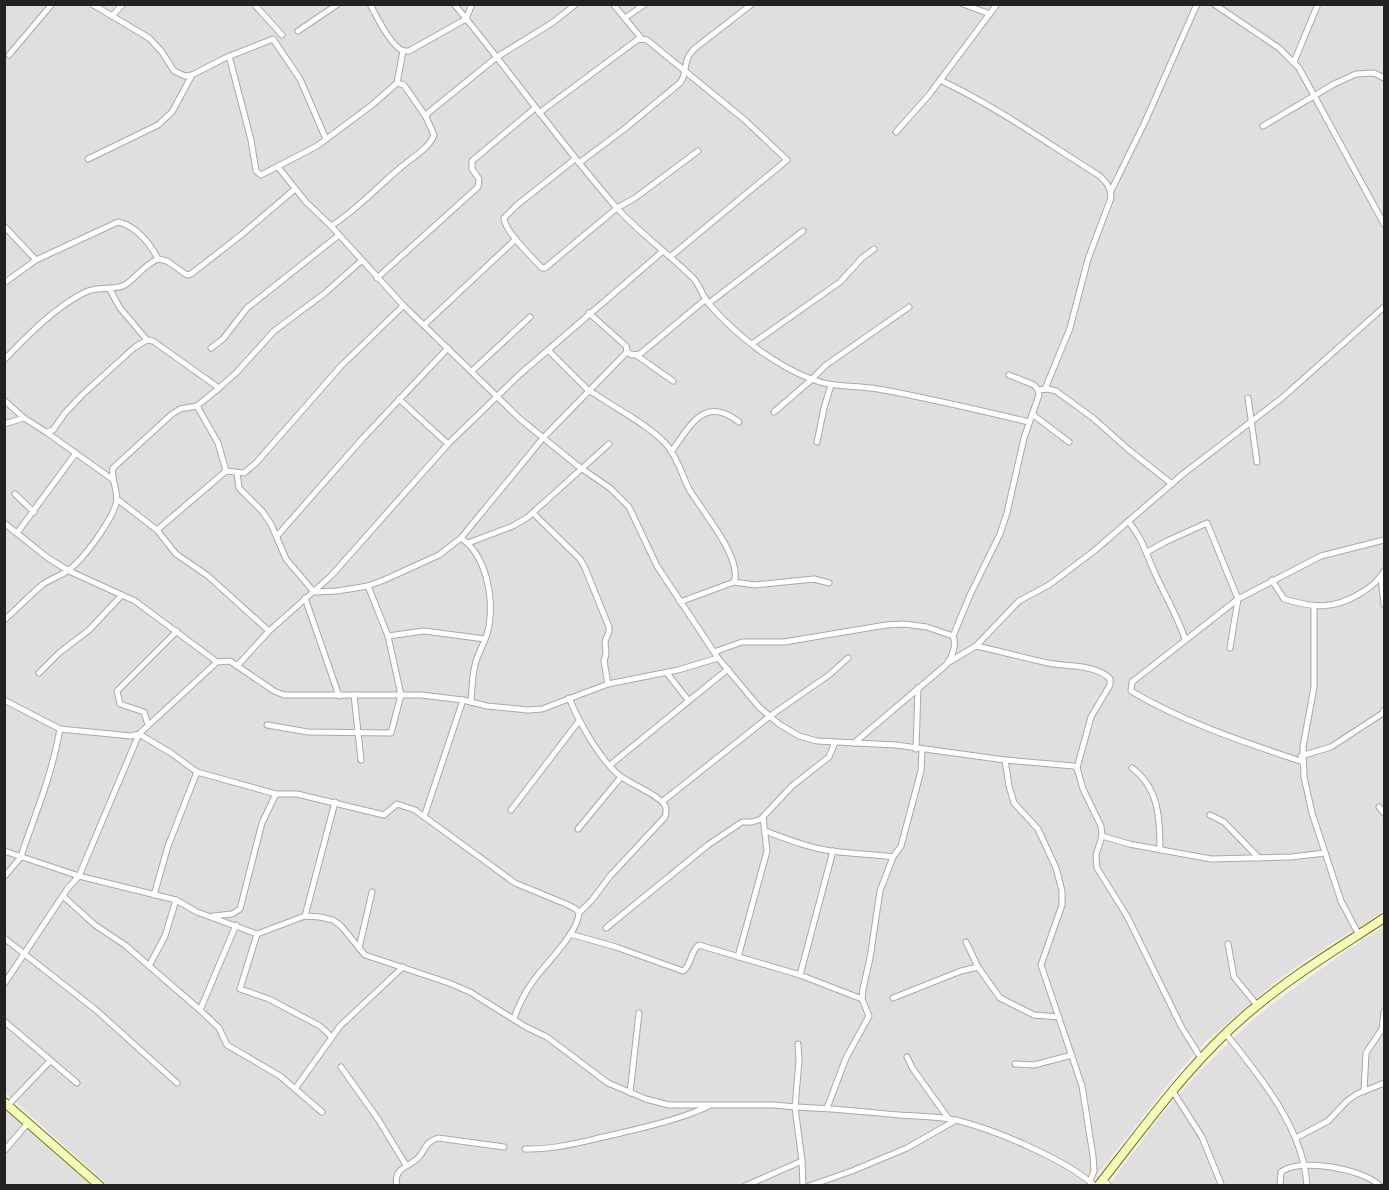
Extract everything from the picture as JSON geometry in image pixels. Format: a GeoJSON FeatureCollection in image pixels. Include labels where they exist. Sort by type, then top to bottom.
{"type":"FeatureCollection","features":[{"type":"Feature","properties":{"kind":"main road"},"geometry":{"type":"LineString","coordinates":[[1099,1183],[1172,1090],[1201,1058],[1257,1005],[1384,918]]}},
{"type":"Feature","properties":{"kind":"main road"},"geometry":{"type":"LineString","coordinates":[[6,1104],[100,1185]]}},
{"type":"Feature","properties":{"kind":"street"},"geometry":{"type":"LineString","coordinates":[[9,55],[52,4]]}},
{"type":"Feature","properties":{"kind":"street"},"geometry":{"type":"LineString","coordinates":[[92,4],[149,38],[162,52],[174,71],[184,76],[192,75],[229,56],[273,39],[300,79],[326,140]]}},
{"type":"Feature","properties":{"kind":"street"},"geometry":{"type":"LineString","coordinates":[[112,16],[123,4]]}},
{"type":"Feature","properties":{"kind":"street"},"geometry":{"type":"LineString","coordinates":[[254,4],[282,35]]}},
{"type":"Feature","properties":{"kind":"street"},"geometry":{"type":"LineString","coordinates":[[298,31],[338,4]]}},
{"type":"Feature","properties":{"kind":"street"},"geometry":{"type":"LineString","coordinates":[[370,4],[387,33],[403,51],[409,51],[466,19],[472,4]]}},
{"type":"Feature","properties":{"kind":"street"},"geometry":{"type":"LineString","coordinates":[[454,4],[577,161],[617,208],[633,225],[695,279],[707,301],[752,344],[812,380],[831,385],[886,390],[1029,422]]}},
{"type":"Feature","properties":{"kind":"street"},"geometry":{"type":"LineString","coordinates":[[426,117],[497,57],[552,23],[576,4]]}},
{"type":"Feature","properties":{"kind":"street"},"geometry":{"type":"LineString","coordinates":[[613,4],[642,39]]}},
{"type":"Feature","properties":{"kind":"street"},"geometry":{"type":"LineString","coordinates":[[625,18],[645,4]]}},
{"type":"Feature","properties":{"kind":"street"},"geometry":{"type":"LineString","coordinates":[[698,151],[650,188],[617,208],[545,268],[540,266],[505,224],[504,218],[507,214],[577,161],[623,130],[680,82],[684,76],[687,57],[694,49],[752,4]]}},
{"type":"Feature","properties":{"kind":"street"},"geometry":{"type":"LineString","coordinates":[[963,4],[990,14]]}},
{"type":"Feature","properties":{"kind":"street"},"geometry":{"type":"LineString","coordinates":[[896,132],[940,80],[997,4]]}},
{"type":"Feature","properties":{"kind":"street"},"geometry":{"type":"LineString","coordinates":[[1111,190],[1144,124],[1197,4]]}},
{"type":"Feature","properties":{"kind":"street"},"geometry":{"type":"LineString","coordinates":[[1214,4],[1279,48],[1294,62],[1384,224]]}},
{"type":"Feature","properties":{"kind":"street"},"geometry":{"type":"LineString","coordinates":[[1294,62],[1318,4]]}},
{"type":"Feature","properties":{"kind":"street"},"geometry":{"type":"LineString","coordinates":[[377,278],[478,187],[479,179],[472,169],[472,161],[537,110],[637,40],[642,39],[647,40],[685,71],[787,160],[670,257]]}},
{"type":"Feature","properties":{"kind":"street"},"geometry":{"type":"LineString","coordinates":[[229,56],[251,140],[256,173],[261,175],[317,146],[372,105],[397,83],[403,51]]}},
{"type":"Feature","properties":{"kind":"street"},"geometry":{"type":"LineString","coordinates":[[1263,126],[1356,74],[1374,73],[1384,78]]}},
{"type":"Feature","properties":{"kind":"street"},"geometry":{"type":"LineString","coordinates":[[88,159],[158,125],[172,112],[192,75]]}},
{"type":"Feature","properties":{"kind":"street"},"geometry":{"type":"LineString","coordinates":[[940,80],[1015,120],[1100,176],[1108,183],[1111,190],[1111,198],[1088,259],[1070,328],[1029,422],[1000,534],[953,636],[955,640],[949,662]]}},
{"type":"Feature","properties":{"kind":"street"},"geometry":{"type":"LineString","coordinates":[[331,226],[360,206],[400,167],[429,144],[434,135],[426,117],[404,85],[397,83]]}},
{"type":"Feature","properties":{"kind":"street"},"geometry":{"type":"LineString","coordinates":[[278,167],[403,306],[520,419],[610,488],[629,507],[657,567],[718,658],[759,706],[779,724],[799,735],[817,741],[896,745],[1005,760],[1074,765],[1077,768]]}},
{"type":"Feature","properties":{"kind":"street"},"geometry":{"type":"LineString","coordinates":[[4,360],[62,307],[90,291],[125,285],[149,262],[158,259],[167,261],[187,275],[191,274],[296,189]]}},
{"type":"Feature","properties":{"kind":"street"},"geometry":{"type":"LineString","coordinates":[[4,283],[36,260],[118,222],[125,223],[151,244],[158,259]]}},
{"type":"Feature","properties":{"kind":"street"},"geometry":{"type":"LineString","coordinates":[[4,226],[36,260]]}},
{"type":"Feature","properties":{"kind":"street"},"geometry":{"type":"LineString","coordinates":[[636,355],[803,231]]}},
{"type":"Feature","properties":{"kind":"street"},"geometry":{"type":"LineString","coordinates":[[211,348],[222,339],[247,308],[339,235]]}},
{"type":"Feature","properties":{"kind":"street"},"geometry":{"type":"LineString","coordinates":[[424,325],[516,239]]}},
{"type":"Feature","properties":{"kind":"street"},"geometry":{"type":"LineString","coordinates":[[752,344],[840,282],[862,258],[874,249]]}},
{"type":"Feature","properties":{"kind":"street"},"geometry":{"type":"LineString","coordinates":[[237,666],[269,631],[331,576],[448,444],[589,313],[663,251]]}},
{"type":"Feature","properties":{"kind":"street"},"geometry":{"type":"LineString","coordinates":[[4,620],[43,585],[69,570],[103,527],[116,506],[112,468],[172,414],[180,409],[196,406],[219,388],[237,372],[274,331],[325,293],[362,261]]}},
{"type":"Feature","properties":{"kind":"street"},"geometry":{"type":"LineString","coordinates":[[109,288],[120,308],[147,340]]}},
{"type":"Feature","properties":{"kind":"street"},"geometry":{"type":"LineString","coordinates":[[226,471],[244,473],[256,463],[341,366],[403,306]]}},
{"type":"Feature","properties":{"kind":"street"},"geometry":{"type":"LineString","coordinates":[[774,412],[812,380],[826,364],[909,306]]}},
{"type":"Feature","properties":{"kind":"street"},"geometry":{"type":"LineString","coordinates":[[854,743],[949,662],[976,645],[1019,602],[1048,585],[1094,551],[1172,484],[1296,386],[1384,307]]}},
{"type":"Feature","properties":{"kind":"street"},"geometry":{"type":"LineString","coordinates":[[589,313],[626,346],[627,352]]}},
{"type":"Feature","properties":{"kind":"street"},"geometry":{"type":"LineString","coordinates":[[472,372],[530,317]]}},
{"type":"Feature","properties":{"kind":"street"},"geometry":{"type":"LineString","coordinates":[[46,432],[53,430],[82,395],[135,347],[147,340],[153,341],[219,388]]}},
{"type":"Feature","properties":{"kind":"street"},"geometry":{"type":"LineString","coordinates":[[277,536],[447,348]]}},
{"type":"Feature","properties":{"kind":"street"},"geometry":{"type":"LineString","coordinates":[[548,350],[589,391],[659,437],[671,452],[690,490],[721,535],[736,575],[734,582]]}},
{"type":"Feature","properties":{"kind":"street"},"geometry":{"type":"LineString","coordinates":[[627,352],[636,355],[673,381]]}},
{"type":"Feature","properties":{"kind":"street"},"geometry":{"type":"LineString","coordinates":[[314,592],[337,591],[368,585],[439,555],[460,538],[543,438],[627,352]]}},
{"type":"Feature","properties":{"kind":"street"},"geometry":{"type":"LineString","coordinates":[[1009,375],[1042,389],[1056,391],[1093,418],[1172,484]]}},
{"type":"Feature","properties":{"kind":"street"},"geometry":{"type":"LineString","coordinates":[[817,441],[831,385]]}},
{"type":"Feature","properties":{"kind":"street"},"geometry":{"type":"LineString","coordinates":[[1248,398],[1257,462]]}},
{"type":"Feature","properties":{"kind":"street"},"geometry":{"type":"LineString","coordinates":[[399,399],[448,444]]}},
{"type":"Feature","properties":{"kind":"street"},"geometry":{"type":"LineString","coordinates":[[4,400],[24,418],[112,479]]}},
{"type":"Feature","properties":{"kind":"street"},"geometry":{"type":"LineString","coordinates":[[196,406],[218,443],[226,471]]}},
{"type":"Feature","properties":{"kind":"street"},"geometry":{"type":"LineString","coordinates":[[671,452],[696,419],[707,412],[712,410],[728,413],[740,422]]}},
{"type":"Feature","properties":{"kind":"street"},"geometry":{"type":"LineString","coordinates":[[1032,414],[1069,442]]}},
{"type":"Feature","properties":{"kind":"street"},"geometry":{"type":"LineString","coordinates":[[4,424],[24,418]]}},
{"type":"Feature","properties":{"kind":"street"},"geometry":{"type":"LineString","coordinates":[[468,543],[513,526],[533,513],[609,444]]}},
{"type":"Feature","properties":{"kind":"street"},"geometry":{"type":"LineString","coordinates":[[18,533],[76,453]]}},
{"type":"Feature","properties":{"kind":"street"},"geometry":{"type":"LineString","coordinates":[[157,530],[226,471]]}},
{"type":"Feature","properties":{"kind":"street"},"geometry":{"type":"LineString","coordinates":[[237,473],[239,488],[272,524],[286,559],[314,592]]}},
{"type":"Feature","properties":{"kind":"street"},"geometry":{"type":"LineString","coordinates":[[15,494],[34,512]]}},
{"type":"Feature","properties":{"kind":"street"},"geometry":{"type":"LineString","coordinates":[[117,499],[157,530],[176,554],[208,576],[269,631]]}},
{"type":"Feature","properties":{"kind":"street"},"geometry":{"type":"LineString","coordinates":[[533,513],[580,559],[585,568],[609,627],[605,641],[604,661],[608,684]]}},
{"type":"Feature","properties":{"kind":"street"},"geometry":{"type":"LineString","coordinates":[[1129,522],[1141,538],[1185,639]]}},
{"type":"Feature","properties":{"kind":"street"},"geometry":{"type":"LineString","coordinates":[[4,523],[48,558],[135,601],[217,662]]}},
{"type":"Feature","properties":{"kind":"street"},"geometry":{"type":"LineString","coordinates":[[1147,552],[1207,523],[1238,599],[1230,648]]}},
{"type":"Feature","properties":{"kind":"street"},"geometry":{"type":"LineString","coordinates":[[460,538],[468,543],[482,567],[491,607],[489,628],[475,666],[471,702]]}},
{"type":"Feature","properties":{"kind":"street"},"geometry":{"type":"LineString","coordinates":[[1384,540],[1321,556],[1238,599],[1132,682],[1131,691],[1166,711],[1224,735],[1285,756],[1303,759],[1331,747],[1383,713],[1384,710]]}},
{"type":"Feature","properties":{"kind":"street"},"geometry":{"type":"LineString","coordinates":[[1272,580],[1284,599],[1314,606],[1331,606],[1372,586],[1381,578],[1384,571]]}},
{"type":"Feature","properties":{"kind":"street"},"geometry":{"type":"LineString","coordinates":[[1381,578],[1384,604]]}},
{"type":"Feature","properties":{"kind":"street"},"geometry":{"type":"LineString","coordinates":[[680,602],[734,582],[755,585],[814,579],[829,583]]}},
{"type":"Feature","properties":{"kind":"street"},"geometry":{"type":"LineString","coordinates":[[267,725],[309,732],[391,733],[401,695],[388,636],[368,585]]}},
{"type":"Feature","properties":{"kind":"street"},"geometry":{"type":"LineString","coordinates":[[39,673],[59,653],[89,630],[122,595]]}},
{"type":"Feature","properties":{"kind":"street"},"geometry":{"type":"LineString","coordinates":[[305,598],[339,696]]}},
{"type":"Feature","properties":{"kind":"street"},"geometry":{"type":"LineString","coordinates":[[1314,606],[1314,687],[1303,759],[1307,793],[1346,912],[1359,935]]}},
{"type":"Feature","properties":{"kind":"street"},"geometry":{"type":"LineString","coordinates":[[714,652],[742,642],[784,642],[886,625],[927,627],[953,636]]}},
{"type":"Feature","properties":{"kind":"street"},"geometry":{"type":"LineString","coordinates":[[388,636],[424,631],[485,639]]}},
{"type":"Feature","properties":{"kind":"street"},"geometry":{"type":"LineString","coordinates":[[148,725],[144,712],[120,704],[117,691],[177,632]]}},
{"type":"Feature","properties":{"kind":"street"},"geometry":{"type":"LineString","coordinates":[[976,645],[1050,663],[1092,670],[1110,679],[1110,685],[1090,717],[1077,768],[1083,789],[1101,826],[1102,836],[1096,855],[1098,868],[1127,916],[1182,1028],[1201,1058]]}},
{"type":"Feature","properties":{"kind":"street"},"geometry":{"type":"LineString","coordinates":[[4,984],[79,876],[139,734],[217,662],[230,661],[274,691],[284,695],[401,695],[463,700],[528,711],[542,709],[608,684],[667,673],[718,658]]}},
{"type":"Feature","properties":{"kind":"street"},"geometry":{"type":"LineString","coordinates":[[663,801],[770,716],[829,675],[849,658]]}},
{"type":"Feature","properties":{"kind":"street"},"geometry":{"type":"LineString","coordinates":[[610,765],[728,669]]}},
{"type":"Feature","properties":{"kind":"street"},"geometry":{"type":"LineString","coordinates":[[667,673],[688,700]]}},
{"type":"Feature","properties":{"kind":"street"},"geometry":{"type":"LineString","coordinates":[[827,1108],[846,1058],[869,1016],[862,999],[880,891],[893,857],[901,846],[921,771],[918,688]]}},
{"type":"Feature","properties":{"kind":"street"},"geometry":{"type":"LineString","coordinates":[[354,695],[360,760]]}},
{"type":"Feature","properties":{"kind":"street"},"geometry":{"type":"LineString","coordinates":[[569,698],[579,721],[610,765],[621,777],[663,801],[666,808],[665,817],[609,876],[592,900],[579,913]]}},
{"type":"Feature","properties":{"kind":"street"},"geometry":{"type":"LineString","coordinates":[[4,700],[60,729],[123,736],[139,734],[197,772],[276,794],[297,794],[384,815],[397,804],[415,810],[515,883],[576,909],[579,913],[579,920],[525,993],[514,1018]]}},
{"type":"Feature","properties":{"kind":"street"},"geometry":{"type":"LineString","coordinates":[[424,817],[463,700]]}},
{"type":"Feature","properties":{"kind":"street"},"geometry":{"type":"LineString","coordinates":[[511,810],[579,721]]}},
{"type":"Feature","properties":{"kind":"street"},"geometry":{"type":"LineString","coordinates":[[4,877],[21,857],[55,758],[60,729]]}},
{"type":"Feature","properties":{"kind":"street"},"geometry":{"type":"LineString","coordinates":[[606,928],[708,844],[732,831],[739,824],[763,817],[792,786],[829,757],[836,742]]}},
{"type":"Feature","properties":{"kind":"street"},"geometry":{"type":"LineString","coordinates":[[1005,760],[1014,803],[1038,830],[1056,868],[1062,891],[1060,912],[1041,965],[1082,1086],[1094,1171],[1099,1183]]}},
{"type":"Feature","properties":{"kind":"street"},"geometry":{"type":"LineString","coordinates":[[1132,768],[1142,775],[1154,795],[1160,818],[1160,850]]}},
{"type":"Feature","properties":{"kind":"street"},"geometry":{"type":"LineString","coordinates":[[154,895],[168,846],[197,772]]}},
{"type":"Feature","properties":{"kind":"street"},"geometry":{"type":"LineString","coordinates":[[578,829],[621,777]]}},
{"type":"Feature","properties":{"kind":"street"},"geometry":{"type":"LineString","coordinates":[[208,917],[232,914],[240,909],[262,823],[276,794]]}},
{"type":"Feature","properties":{"kind":"street"},"geometry":{"type":"LineString","coordinates":[[305,916],[335,802]]}},
{"type":"Feature","properties":{"kind":"street"},"geometry":{"type":"LineString","coordinates":[[1379,807],[1384,813]]}},
{"type":"Feature","properties":{"kind":"street"},"geometry":{"type":"LineString","coordinates":[[1210,815],[1224,822],[1259,858]]}},
{"type":"Feature","properties":{"kind":"street"},"geometry":{"type":"LineString","coordinates":[[738,957],[767,851],[763,817]]}},
{"type":"Feature","properties":{"kind":"street"},"geometry":{"type":"LineString","coordinates":[[765,831],[798,843],[833,851],[893,857]]}},
{"type":"Feature","properties":{"kind":"street"},"geometry":{"type":"LineString","coordinates":[[1102,836],[1124,843],[1211,859],[1325,853]]}},
{"type":"Feature","properties":{"kind":"street"},"geometry":{"type":"LineString","coordinates":[[800,975],[833,851]]}},
{"type":"Feature","properties":{"kind":"street"},"geometry":{"type":"LineString","coordinates":[[4,852],[79,876],[176,900],[208,917],[236,925],[256,934],[305,916],[333,920],[370,957],[470,992],[559,1045],[608,1083],[630,1093],[669,1105],[774,1105],[948,1118],[998,1134],[1099,1183]]}},
{"type":"Feature","properties":{"kind":"street"},"geometry":{"type":"LineString","coordinates":[[359,948],[372,892]]}},
{"type":"Feature","properties":{"kind":"street"},"geometry":{"type":"LineString","coordinates":[[63,896],[95,925],[125,945],[200,1010],[219,1028],[227,1046],[270,1070],[322,1112]]}},
{"type":"Feature","properties":{"kind":"street"},"geometry":{"type":"LineString","coordinates":[[149,966],[165,936],[176,900]]}},
{"type":"Feature","properties":{"kind":"street"},"geometry":{"type":"LineString","coordinates":[[200,1010],[236,925]]}},
{"type":"Feature","properties":{"kind":"street"},"geometry":{"type":"LineString","coordinates":[[256,934],[240,989],[269,999],[320,1026],[332,1037]]}},
{"type":"Feature","properties":{"kind":"street"},"geometry":{"type":"LineString","coordinates":[[570,934],[616,947],[683,971],[687,969],[695,948],[699,945],[800,975],[862,999]]}},
{"type":"Feature","properties":{"kind":"street"},"geometry":{"type":"LineString","coordinates":[[4,938],[96,1010],[177,1083]]}},
{"type":"Feature","properties":{"kind":"street"},"geometry":{"type":"LineString","coordinates":[[966,942],[978,967],[1000,998],[1034,1015],[1059,1017]]}},
{"type":"Feature","properties":{"kind":"street"},"geometry":{"type":"LineString","coordinates":[[1228,944],[1234,977],[1257,1005]]}},
{"type":"Feature","properties":{"kind":"street"},"geometry":{"type":"LineString","coordinates":[[296,1089],[340,1026],[403,967]]}},
{"type":"Feature","properties":{"kind":"street"},"geometry":{"type":"LineString","coordinates":[[893,998],[961,971],[978,967]]}},
{"type":"Feature","properties":{"kind":"street"},"geometry":{"type":"LineString","coordinates":[[1364,1091],[1366,1053],[1383,1030],[1384,1011]]}},
{"type":"Feature","properties":{"kind":"street"},"geometry":{"type":"LineString","coordinates":[[630,1093],[639,1013]]}},
{"type":"Feature","properties":{"kind":"street"},"geometry":{"type":"LineString","coordinates":[[4,1021],[77,1083]]}},
{"type":"Feature","properties":{"kind":"street"},"geometry":{"type":"LineString","coordinates":[[1227,1034],[1262,1080],[1296,1138],[1305,1165],[1307,1185]]}},
{"type":"Feature","properties":{"kind":"street"},"geometry":{"type":"LineString","coordinates":[[798,1044],[799,1061],[795,1107],[803,1185]]}},
{"type":"Feature","properties":{"kind":"street"},"geometry":{"type":"LineString","coordinates":[[1015,1064],[1034,1065],[1072,1055]]}},
{"type":"Feature","properties":{"kind":"street"},"geometry":{"type":"LineString","coordinates":[[907,1057],[913,1070],[948,1118]]}},
{"type":"Feature","properties":{"kind":"street"},"geometry":{"type":"LineString","coordinates":[[6,1104],[51,1061]]}},
{"type":"Feature","properties":{"kind":"street"},"geometry":{"type":"LineString","coordinates":[[341,1067],[378,1119],[406,1165]]}},
{"type":"Feature","properties":{"kind":"street"},"geometry":{"type":"LineString","coordinates":[[1296,1138],[1328,1121],[1347,1101],[1384,1083]]}},
{"type":"Feature","properties":{"kind":"street"},"geometry":{"type":"LineString","coordinates":[[1172,1090],[1202,1137],[1221,1184]]}},
{"type":"Feature","properties":{"kind":"street"},"geometry":{"type":"LineString","coordinates":[[525,1149],[537,1150],[568,1146],[666,1122],[709,1106]]}},
{"type":"Feature","properties":{"kind":"street"},"geometry":{"type":"LineString","coordinates":[[809,1185],[852,1171],[907,1148],[956,1120]]}},
{"type":"Feature","properties":{"kind":"street"},"geometry":{"type":"LineString","coordinates":[[4,1151],[28,1123]]}},
{"type":"Feature","properties":{"kind":"street"},"geometry":{"type":"LineString","coordinates":[[397,1185],[397,1174],[418,1158],[429,1141],[438,1138],[504,1147]]}},
{"type":"Feature","properties":{"kind":"street"},"geometry":{"type":"LineString","coordinates":[[745,1185],[802,1161]]}},
{"type":"Feature","properties":{"kind":"street"},"geometry":{"type":"LineString","coordinates":[[1280,1185],[1281,1172],[1305,1165],[1361,1173],[1380,1185]]}},
{"type":"Feature","properties":{"kind":"shaded area"},"geometry":{"type":"Polygon","coordinates":[[[5,5],[1384,5],[1384,911],[1275,982],[1204,1043],[1174,1077],[1089,1185],[108,1185],[5,1093],[5,5]]]}},
{"type":"Feature","properties":{"kind":"shaded area"},"geometry":{"type":"Polygon","coordinates":[[[1384,927],[1384,1185],[1108,1186],[1163,1113],[1199,1072],[1249,1023],[1349,949],[1384,927]]]}},
{"type":"Feature","properties":{"kind":"shaded area"},"geometry":{"type":"Polygon","coordinates":[[[4,1108],[35,1135],[91,1185],[5,1185],[4,1108]]]}}]}
